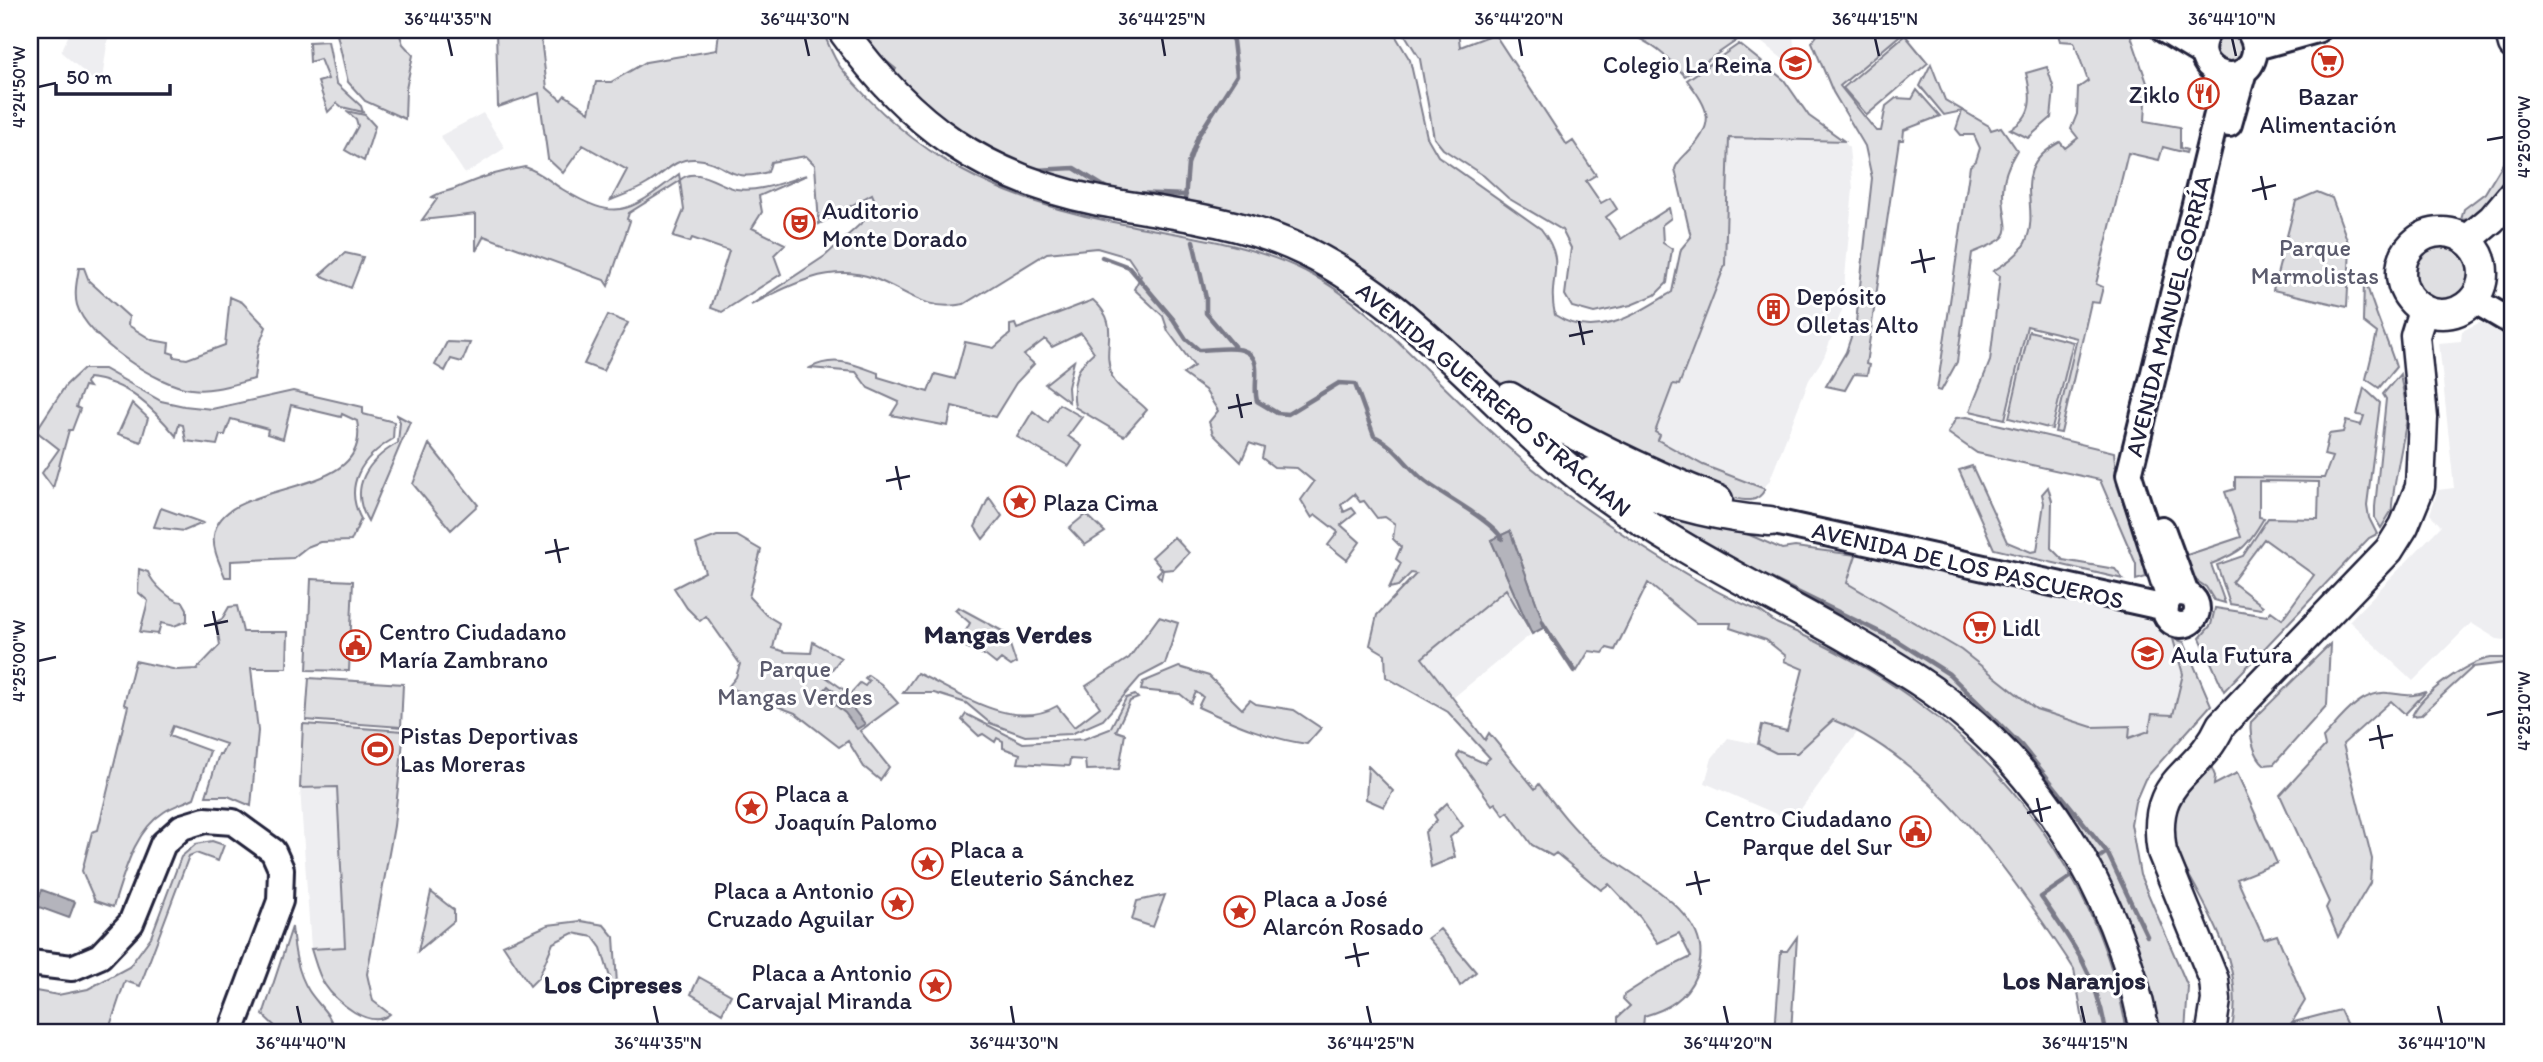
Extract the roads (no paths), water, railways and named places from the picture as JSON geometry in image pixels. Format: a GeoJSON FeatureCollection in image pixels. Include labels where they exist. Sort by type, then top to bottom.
{"type":"FeatureCollection","features":[{"type":"Feature","properties":{"kind":"main road","name":"AVENIDA GUERRERO STRACHAN"},"geometry":{"type":"LineString","coordinates":[[832,30],[858,71],[922,136],[1002,184],[1042,198],[1200,228],[1258,245],[1326,276],[1370,306],[1445,365]]}},
{"type":"Feature","properties":{"kind":"main road","name":"AVENIDA GUERRERO STRACHAN"},"geometry":{"type":"LineString","coordinates":[[842,30],[892,93],[928,126],[981,161],[1044,189],[1202,218],[1294,246],[1378,298],[1445,365],[1525,452],[1591,504],[1661,549],[1850,651],[1913,690],[1971,736],[2018,785],[2069,858],[2109,944],[2122,979],[2134,1032]]}},
{"type":"Feature","properties":{"kind":"main road"},"geometry":{"type":"LineString","coordinates":[[2164,30],[2208,43],[2229,75],[2244,71]]}},
{"type":"Feature","properties":{"kind":"main road"},"geometry":{"type":"LineString","coordinates":[[2252,38],[2317,30]]}},
{"type":"Feature","properties":{"kind":"main road"},"geometry":{"type":"LineString","coordinates":[[2509,30],[2513,45]]}},
{"type":"Feature","properties":{"kind":"main road","name":"AVENIDA MANUEL GORRÍA"},"geometry":{"type":"LineString","coordinates":[[2173,600],[2145,474],[2244,71],[2252,62],[2252,38]]}},
{"type":"Feature","properties":{"kind":"main road","name":"AVENIDA MANUEL GORRÍA"},"geometry":{"type":"LineString","coordinates":[[2173,600],[2129,475],[2218,110],[2220,92],[2208,43]]}},
{"type":"Feature","properties":{"kind":"main road"},"geometry":{"type":"LineString","coordinates":[[2473,248],[2513,194]]}},
{"type":"Feature","properties":{"kind":"main road"},"geometry":{"type":"LineString","coordinates":[[2473,248],[2513,215]]}},
{"type":"Feature","properties":{"kind":"main road"},"geometry":{"type":"LineString","coordinates":[[2438,232],[2457,235],[2473,248],[2483,281],[2474,300],[2458,312],[2439,315],[2423,310],[2410,300],[2403,287],[2402,264],[2406,253],[2418,239],[2438,232]]}},
{"type":"Feature","properties":{"kind":"main road"},"geometry":{"type":"LineString","coordinates":[[2474,300],[2513,323]]}},
{"type":"Feature","properties":{"kind":"main road"},"geometry":{"type":"LineString","coordinates":[[2213,1032],[2216,1000],[2210,971],[2174,884],[2159,832],[2168,793],[2215,739],[2221,726],[2389,550],[2404,526],[2420,487],[2424,448],[2415,336],[2423,310]]}},
{"type":"Feature","properties":{"kind":"main road"},"geometry":{"type":"LineString","coordinates":[[1445,365],[1466,389],[1531,447],[1662,501],[1737,519],[1770,521]]}},
{"type":"Feature","properties":{"kind":"main road"},"geometry":{"type":"LineString","coordinates":[[1445,365],[1566,432],[1649,473],[1770,521]]}},
{"type":"Feature","properties":{"kind":"main road","name":"AVENIDA GUERRERO STRACHAN"},"geometry":{"type":"LineString","coordinates":[[1555,456],[1598,491],[1667,538],[1920,682],[1979,729],[2031,783],[2078,850],[2119,937],[2145,1032]]}},
{"type":"Feature","properties":{"kind":"main road","name":"AVENIDA DE LOS PASCUEROS"},"geometry":{"type":"LineString","coordinates":[[1770,521],[2173,600]]}},
{"type":"Feature","properties":{"kind":"main road"},"geometry":{"type":"LineString","coordinates":[[2200,1032],[2205,1004],[2202,984],[2148,855],[2146,833],[2148,812],[2168,770],[2207,729],[2221,726]]}},
{"type":"Feature","properties":{"kind":"main road"},"geometry":{"type":"LineString","coordinates":[[30,963],[72,968],[100,956],[131,923],[163,844],[182,827],[205,821],[233,821],[273,851],[286,868],[280,901],[231,1032]]}},
{"type":"Feature","properties":{"kind":"waterway"},"geometry":{"type":"LineString","coordinates":[[1185,200],[1188,164],[1198,136],[1237,75],[1233,41],[1228,30]]}},
{"type":"Feature","properties":{"kind":"waterway"},"geometry":{"type":"LineString","coordinates":[[1036,170],[1074,168],[1108,189]]}},
{"type":"Feature","properties":{"kind":"waterway"},"geometry":{"type":"LineString","coordinates":[[1134,193],[1186,195]]}},
{"type":"Feature","properties":{"kind":"waterway"},"geometry":{"type":"LineString","coordinates":[[1193,241],[1206,298],[1206,313],[1234,346]]}},
{"type":"Feature","properties":{"kind":"waterway"},"geometry":{"type":"LineString","coordinates":[[1102,257],[1129,267],[1173,319],[1186,339],[1199,350],[1234,348],[1249,353],[1256,368],[1257,401],[1277,413],[1288,414],[1339,383],[1355,384],[1374,436],[1395,451],[1426,482],[1479,517],[1502,539]]}},
{"type":"Feature","properties":{"kind":"waterway"},"geometry":{"type":"LineString","coordinates":[[1686,532],[1758,573],[1894,639],[1949,674],[2021,745],[2107,852],[2147,936]]}},
{"type":"Feature","properties":{"kind":"waterway"},"geometry":{"type":"LineString","coordinates":[[1542,622],[1574,671]]}},
{"type":"Feature","properties":{"kind":"waterway"},"geometry":{"type":"LineString","coordinates":[[2094,861],[2107,852]]}},
{"type":"Feature","properties":{"kind":"waterway"},"geometry":{"type":"LineString","coordinates":[[2078,872],[2041,897],[2073,945],[2090,977],[2106,1032]]}},
{"type":"Feature","properties":{"kind":"place","name":"Bazar Alimentación"},"geometry":{"type":"Point","coordinates":[2328,62]}},
{"type":"Feature","properties":{"kind":"place","name":"Colegio La Reina"},"geometry":{"type":"Point","coordinates":[1795,64]}},
{"type":"Feature","properties":{"kind":"place","name":"Ziklo"},"geometry":{"type":"Point","coordinates":[2203,94]}},
{"type":"Feature","properties":{"kind":"place","name":"Auditorio Monte Dorado"},"geometry":{"type":"Point","coordinates":[799,224]}},
{"type":"Feature","properties":{"kind":"place","name":"Depósito Olletas Alto"},"geometry":{"type":"Point","coordinates":[1773,310]}},
{"type":"Feature","properties":{"kind":"place","name":"Plaza Cima"},"geometry":{"type":"Point","coordinates":[1020,502]}},
{"type":"Feature","properties":{"kind":"place","name":"Lidl"},"geometry":{"type":"Point","coordinates":[1979,627]}},
{"type":"Feature","properties":{"kind":"place","name":"Centro Ciudadano María Zambrano"},"geometry":{"type":"Point","coordinates":[356,645]}},
{"type":"Feature","properties":{"kind":"place","name":"Aula Futura"},"geometry":{"type":"Point","coordinates":[2148,654]}},
{"type":"Feature","properties":{"kind":"place","name":"Pistas Deportivas Las Moreras"},"geometry":{"type":"Point","coordinates":[377,749]}},
{"type":"Feature","properties":{"kind":"place","name":"Placa a Joaquín Palomo"},"geometry":{"type":"Point","coordinates":[752,807]}},
{"type":"Feature","properties":{"kind":"place","name":"Centro Ciudadano Parque del Sur"},"geometry":{"type":"Point","coordinates":[1915,832]}},
{"type":"Feature","properties":{"kind":"place","name":"Placa a Eleuterio Sánchez"},"geometry":{"type":"Point","coordinates":[927,863]}},
{"type":"Feature","properties":{"kind":"place","name":"Placa a Antonio Cruzado Aguilar"},"geometry":{"type":"Point","coordinates":[897,904]}},
{"type":"Feature","properties":{"kind":"place","name":"Placa a José Alarcón Rosado"},"geometry":{"type":"Point","coordinates":[1240,912]}},
{"type":"Feature","properties":{"kind":"place","name":"Placa a Antonio Carvajal Miranda"},"geometry":{"type":"Point","coordinates":[935,986]}},
{"type":"Feature","properties":{"kind":"district","name":"Mangas Verdes"},"geometry":{"type":"Point","coordinates":[1008,634]}},
{"type":"Feature","properties":{"kind":"district","name":"Los Naranjos"},"geometry":{"type":"Point","coordinates":[2074,980]}},
{"type":"Feature","properties":{"kind":"district","name":"Los Cipreses"},"geometry":{"type":"Point","coordinates":[613,984]}},
{"type":"Feature","properties":{"kind":"park label","name":"Parque Marmolistas"},"geometry":{"type":"Point","coordinates":[2315,261]}},
{"type":"Feature","properties":{"kind":"park label","name":"Parque Mangas Verdes"},"geometry":{"type":"Point","coordinates":[795,682]}}]}
